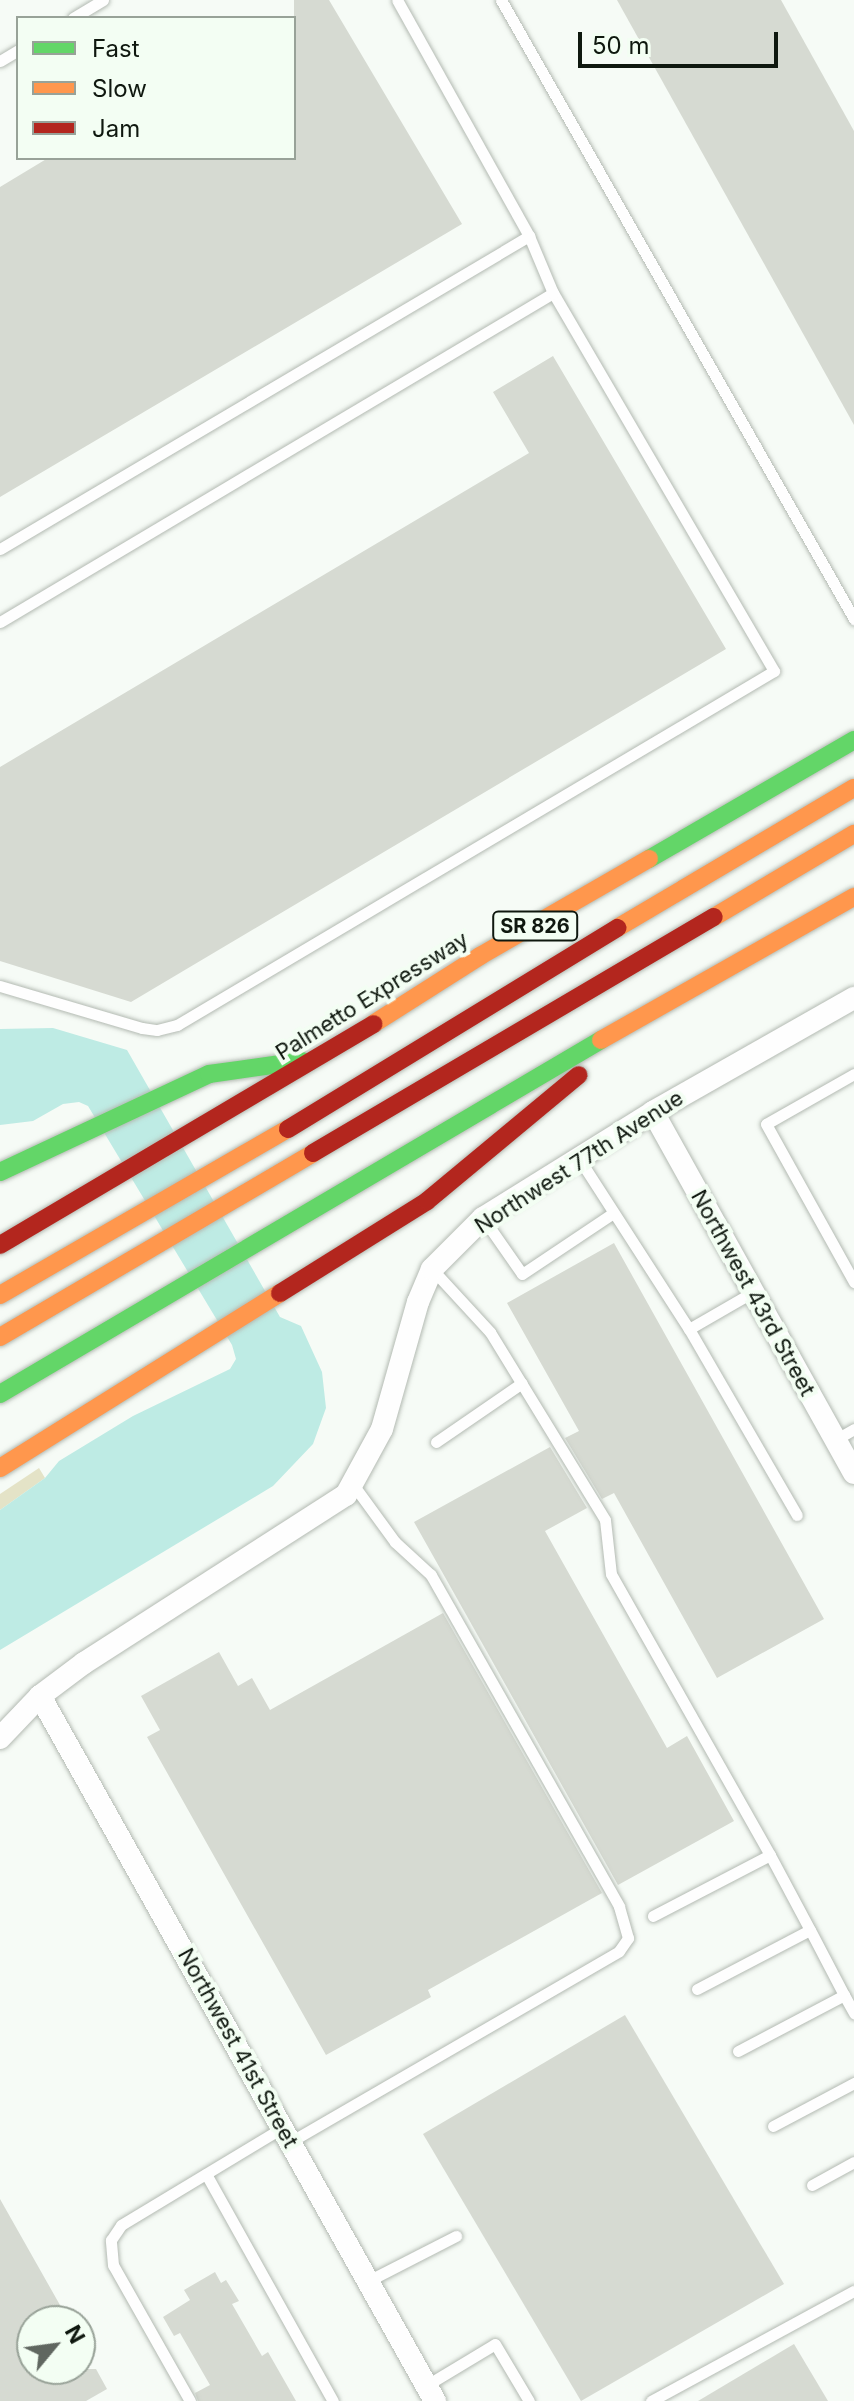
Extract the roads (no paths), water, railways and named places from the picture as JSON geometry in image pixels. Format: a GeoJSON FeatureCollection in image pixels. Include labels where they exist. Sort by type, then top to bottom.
{"type":"FeatureCollection","features":[{"type":"Feature","properties":{"kind":"highway","name":"Palmetto Expressway"},"geometry":{"type":"LineString","coordinates":[[0,1245],[154,1155],[184,1144],[480,956],[854,740]]}},
{"type":"Feature","properties":{"kind":"highway"},"geometry":{"type":"LineString","coordinates":[[0,1295],[353,1091],[573,954],[854,788]]}},
{"type":"Feature","properties":{"kind":"highway"},"geometry":{"type":"LineString","coordinates":[[0,1337],[854,834]]}},
{"type":"Feature","properties":{"kind":"highway"},"geometry":{"type":"LineString","coordinates":[[0,1394],[668,1001],[854,897]]}},
{"type":"Feature","properties":{"kind":"highway"},"geometry":{"type":"LineString","coordinates":[[238,1136],[573,954]]}},
{"type":"Feature","properties":{"kind":"highway"},"geometry":{"type":"LineString","coordinates":[[0,1468],[427,1201],[668,1001]]}},
{"type":"Feature","properties":{"kind":"highway"},"geometry":{"type":"LineString","coordinates":[[0,1172],[209,1074],[320,1058]]}},
{"type":"Feature","properties":{"kind":"highway"},"geometry":{"type":"LineString","coordinates":[[184,1144],[212,1142]]}},
{"type":"Feature","properties":{"kind":"street","name":"Northwest 77th Avenue"},"geometry":{"type":"LineString","coordinates":[[0,1738],[40,1696],[84,1663],[346,1495],[382,1429],[418,1302],[432,1269],[483,1218],[653,1112],[854,998]]}},
{"type":"Feature","properties":{"kind":"street","name":"Northwest 43rd Street"},"geometry":{"type":"LineString","coordinates":[[653,1112],[753,1292],[844,1434],[854,1473]]}},
{"type":"Feature","properties":{"kind":"street","name":"Northwest 41st Street"},"geometry":{"type":"LineString","coordinates":[[40,1696],[431,2393]]}},
{"type":"Feature","properties":{"kind":"lane"},"geometry":{"type":"LineString","coordinates":[[76,16],[103,0]]}},
{"type":"Feature","properties":{"kind":"lane"},"geometry":{"type":"LineString","coordinates":[[0,986],[142,1028],[157,1030],[177,1025],[774,671],[553,293],[529,236],[397,0]]}},
{"type":"Feature","properties":{"kind":"lane"},"geometry":{"type":"LineString","coordinates":[[501,0],[854,619]]}},
{"type":"Feature","properties":{"kind":"lane"},"geometry":{"type":"LineString","coordinates":[[0,549],[529,236]]}},
{"type":"Feature","properties":{"kind":"lane"},"geometry":{"type":"LineString","coordinates":[[0,622],[553,293]]}},
{"type":"Feature","properties":{"kind":"lane"},"geometry":{"type":"LineString","coordinates":[[854,1074],[766,1124],[854,1282]]}},
{"type":"Feature","properties":{"kind":"lane"},"geometry":{"type":"LineString","coordinates":[[578,1157],[689,1329],[797,1515]]}},
{"type":"Feature","properties":{"kind":"lane"},"geometry":{"type":"LineString","coordinates":[[483,1218],[522,1274],[613,1213]]}},
{"type":"Feature","properties":{"kind":"lane"},"geometry":{"type":"LineString","coordinates":[[432,1269],[490,1332],[605,1520],[611,1574],[770,1855],[854,2013]]}},
{"type":"Feature","properties":{"kind":"lane"},"geometry":{"type":"LineString","coordinates":[[689,1329],[753,1292]]}},
{"type":"Feature","properties":{"kind":"lane"},"geometry":{"type":"LineString","coordinates":[[436,1442],[522,1383]]}},
{"type":"Feature","properties":{"kind":"lane"},"geometry":{"type":"LineString","coordinates":[[190,2401],[113,2265],[109,2247],[113,2233],[121,2225],[206,2174],[286,2135],[619,1951],[628,1938],[619,1906],[431,1575],[395,1542],[352,1483]]}},
{"type":"Feature","properties":{"kind":"lane"},"geometry":{"type":"LineString","coordinates":[[653,1916],[770,1855]]}},
{"type":"Feature","properties":{"kind":"lane"},"geometry":{"type":"LineString","coordinates":[[697,1989],[810,1930]]}},
{"type":"Feature","properties":{"kind":"lane"},"geometry":{"type":"LineString","coordinates":[[738,2051],[844,1995]]}},
{"type":"Feature","properties":{"kind":"lane"},"geometry":{"type":"LineString","coordinates":[[773,2126],[854,2083]]}},
{"type":"Feature","properties":{"kind":"lane"},"geometry":{"type":"LineString","coordinates":[[812,2185],[854,2162]]}},
{"type":"Feature","properties":{"kind":"lane"},"geometry":{"type":"LineString","coordinates":[[206,2174],[333,2401]]}},
{"type":"Feature","properties":{"kind":"lane"},"geometry":{"type":"LineString","coordinates":[[368,2281],[456,2236]]}},
{"type":"Feature","properties":{"kind":"lane"},"geometry":{"type":"LineString","coordinates":[[651,2401],[854,2291]]}},
{"type":"Feature","properties":{"kind":"lane"},"geometry":{"type":"LineString","coordinates":[[431,2393],[495,2344],[529,2401]]}},
{"type":"Feature","properties":{"kind":"water"},"geometry":{"type":"Polygon","coordinates":[[[53,1028],[127,1050],[280,1317],[301,1326],[322,1372],[326,1408],[313,1444],[273,1486],[0,1650],[0,1510],[45,1478],[59,1461],[133,1416],[230,1369],[236,1359],[232,1345],[88,1106],[79,1102],[63,1104],[33,1121],[0,1125],[0,1029],[53,1028]]]}}]}
